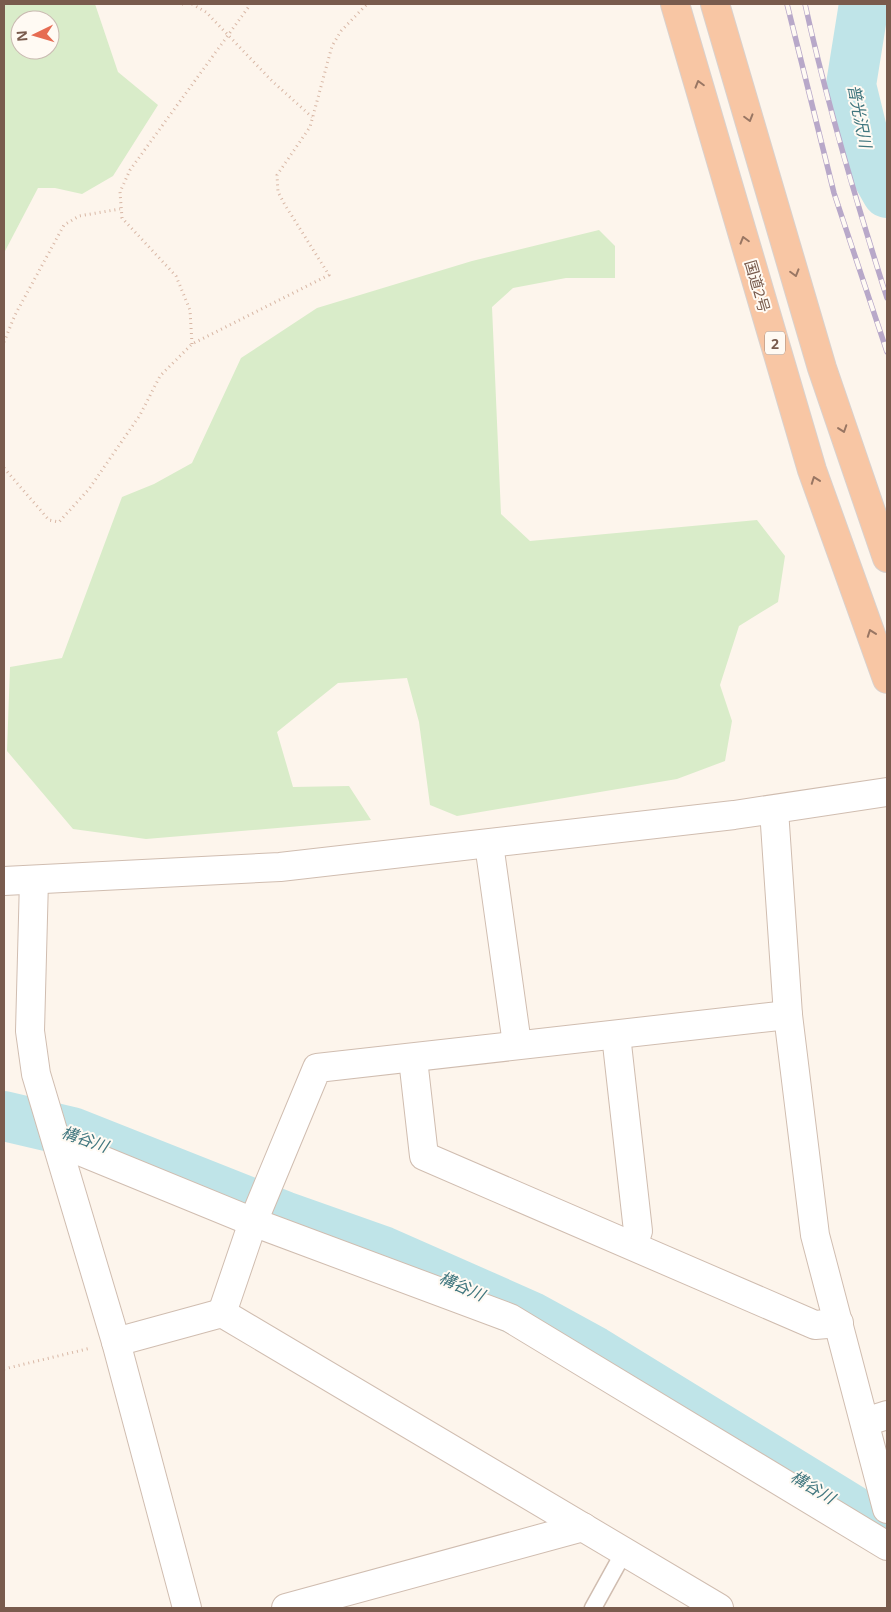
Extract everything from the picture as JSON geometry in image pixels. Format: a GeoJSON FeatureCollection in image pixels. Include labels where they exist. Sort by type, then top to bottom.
{"type":"FeatureCollection","features":[{"type":"Feature","properties":{"kind":"highway","name":"国道2号"},"geometry":{"type":"LineString","coordinates":[[675,4],[812,470],[887,679]]}},
{"type":"Feature","properties":{"kind":"highway"},"geometry":{"type":"LineString","coordinates":[[715,4],[822,368],[887,558]]}},
{"type":"Feature","properties":{"kind":"street"},"geometry":{"type":"LineString","coordinates":[[4,881],[280,867],[774,810],[887,792]]}},
{"type":"Feature","properties":{"kind":"street"},"geometry":{"type":"LineString","coordinates":[[774,810],[788,1016],[815,1235],[839,1323],[876,1419],[887,1509]]}},
{"type":"Feature","properties":{"kind":"street"},"geometry":{"type":"LineString","coordinates":[[489,844],[517,1044]]}},
{"type":"Feature","properties":{"kind":"street"},"geometry":{"type":"LineString","coordinates":[[34,880],[30,1031],[36,1074],[116,1342],[187,1608]]}},
{"type":"Feature","properties":{"kind":"street"},"geometry":{"type":"LineString","coordinates":[[222,1313],[258,1210],[317,1068],[413,1058],[517,1044],[788,1016]]}},
{"type":"Feature","properties":{"kind":"street"},"geometry":{"type":"LineString","coordinates":[[616,1035],[638,1231],[632,1245]]}},
{"type":"Feature","properties":{"kind":"street"},"geometry":{"type":"LineString","coordinates":[[413,1058],[424,1156],[815,1325],[839,1323]]}},
{"type":"Feature","properties":{"kind":"street"},"geometry":{"type":"LineString","coordinates":[[53,1132],[70,1147],[258,1210],[510,1318],[887,1546]]}},
{"type":"Feature","properties":{"kind":"street"},"geometry":{"type":"LineString","coordinates":[[116,1342],[222,1313],[718,1608]]}},
{"type":"Feature","properties":{"kind":"street"},"geometry":{"type":"LineString","coordinates":[[286,1608],[583,1527]]}},
{"type":"Feature","properties":{"kind":"lane"},"geometry":{"type":"LineString","coordinates":[[593,1608],[624,1552]]}},
{"type":"Feature","properties":{"kind":"path"},"geometry":{"type":"LineString","coordinates":[[192,4],[206,12],[272,81],[312,117]]}},
{"type":"Feature","properties":{"kind":"path"},"geometry":{"type":"LineString","coordinates":[[4,468],[49,520],[59,522],[89,489],[140,415],[160,376],[192,344],[329,275],[278,192],[277,174],[310,127],[332,46],[341,31],[367,4]]}},
{"type":"Feature","properties":{"kind":"path"},"geometry":{"type":"LineString","coordinates":[[192,344],[190,310],[176,276],[122,218],[120,192],[130,170],[250,5]]}},
{"type":"Feature","properties":{"kind":"path"},"geometry":{"type":"LineString","coordinates":[[4,342],[15,315],[64,225],[79,216],[120,209]]}},
{"type":"Feature","properties":{"kind":"path"},"geometry":{"type":"LineString","coordinates":[[4,1369],[116,1342]]}},
{"type":"Feature","properties":{"kind":"green space"},"geometry":{"type":"Polygon","coordinates":[[[4,4],[95,4],[118,72],[158,105],[113,176],[82,194],[55,188],[38,188],[4,253],[4,4]]]}},
{"type":"Feature","properties":{"kind":"green space"},"geometry":{"type":"Polygon","coordinates":[[[599,230],[615,246],[615,278],[566,278],[513,288],[492,307],[501,514],[530,541],[757,520],[785,556],[778,602],[739,626],[720,685],[732,721],[725,761],[677,779],[457,816],[430,805],[419,722],[407,678],[338,683],[277,732],[293,787],[349,786],[371,820],[146,839],[73,829],[7,751],[10,667],[62,658],[122,497],[154,484],[192,463],[241,358],[317,308],[472,261],[599,230]]]}},
{"type":"Feature","properties":{"kind":"waterway","name":"普光沢川"},"geometry":{"type":"LineString","coordinates":[[864,4],[851,85],[870,163],[887,193]]}},
{"type":"Feature","properties":{"kind":"waterway","name":"構谷川"},"geometry":{"type":"LineString","coordinates":[[4,1116],[72,1132],[284,1216],[383,1251],[530,1316],[594,1351],[859,1514],[887,1528]]}},
{"type":"Feature","properties":{"kind":"railway"},"geometry":{"type":"LineString","coordinates":[[787,4],[834,193],[887,352]]}},
{"type":"Feature","properties":{"kind":"railway"},"geometry":{"type":"LineString","coordinates":[[805,4],[843,152],[887,298]]}}]}
